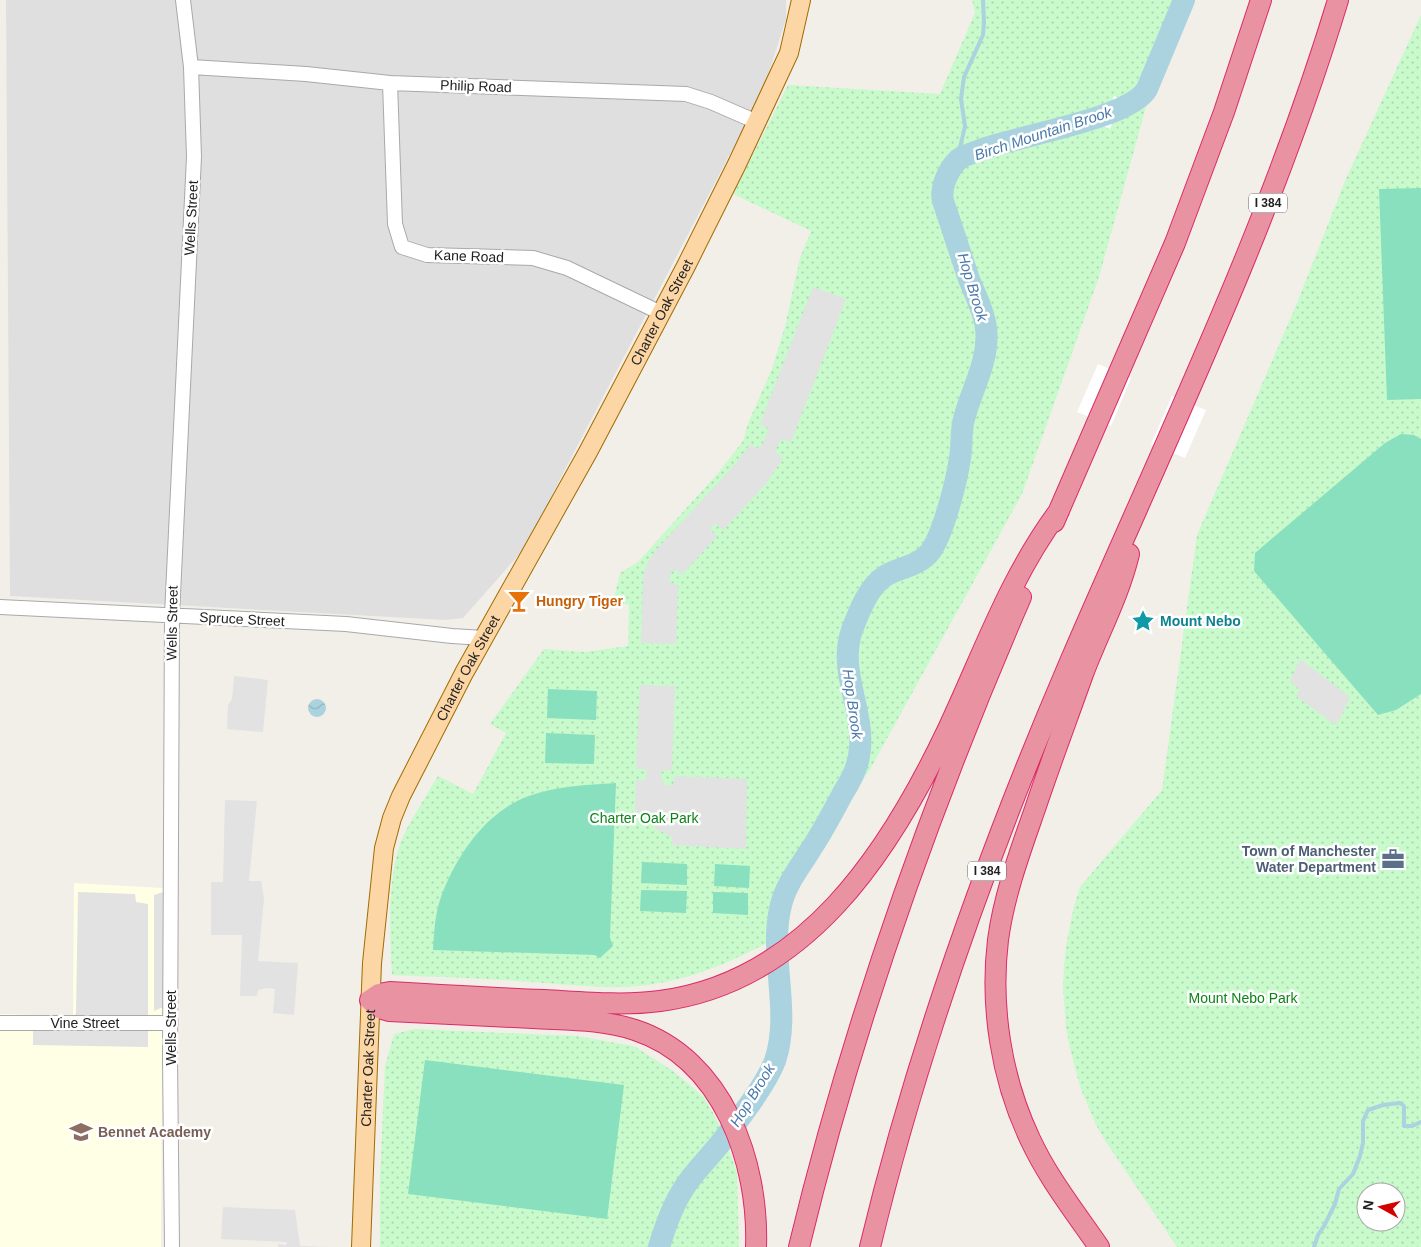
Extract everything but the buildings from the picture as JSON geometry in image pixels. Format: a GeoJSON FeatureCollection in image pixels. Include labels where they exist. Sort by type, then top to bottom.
{"type":"FeatureCollection","features":[{"type":"Feature","properties":{"kind":"highway"},"geometry":{"type":"LineString","coordinates":[[799,1247],[851,1056],[905,889],[972,712],[1188,210],[1224,112],[1261,0]]}},
{"type":"Feature","properties":{"kind":"highway","name":"I 384"},"geometry":{"type":"LineString","coordinates":[[870,1247],[924,1053],[985,876],[1053,704],[1266,206],[1303,108],[1338,0]]}},
{"type":"Feature","properties":{"kind":"highway"},"geometry":{"type":"LineString","coordinates":[[1099,1247],[1041,1159],[1030,1140],[1017,1106],[1002,1049],[997,1008],[996,963],[1001,925],[1015,868],[1063,728],[1122,579],[1132,544],[1138,507]]}},
{"type":"Feature","properties":{"kind":"highway"},"geometry":{"type":"LineString","coordinates":[[756,1247],[754,1194],[741,1145],[730,1117],[719,1098],[703,1077],[679,1054],[653,1038],[624,1027],[580,1021],[389,1010],[379,1008],[370,1000],[379,994],[390,992],[596,1003],[643,1003],[670,1000],[722,986],[752,972],[777,957],[797,942],[854,884],[902,816],[948,729],[1017,576],[1059,511]]}},
{"type":"Feature","properties":{"kind":"main road","name":"Charter Oak Street"},"geometry":{"type":"LineString","coordinates":[[361,1247],[370,1000],[376,912],[388,828],[404,790],[484,638],[588,452],[661,313],[757,122],[788,53],[800,0]]}},
{"type":"Feature","properties":{"kind":"street","name":"Wells Street"},"geometry":{"type":"LineString","coordinates":[[172,1247],[172,615],[194,157],[191,67],[183,0]]}},
{"type":"Feature","properties":{"kind":"street","name":"Philip Road"},"geometry":{"type":"LineString","coordinates":[[191,67],[306,74],[390,83],[686,94],[711,102],[757,122]]}},
{"type":"Feature","properties":{"kind":"street","name":"Kane Road"},"geometry":{"type":"LineString","coordinates":[[390,83],[395,224],[402,247],[427,255],[533,258],[567,268],[661,313]]}},
{"type":"Feature","properties":{"kind":"street","name":"Spruce Street"},"geometry":{"type":"LineString","coordinates":[[0,607],[346,624],[458,637],[484,638]]}},
{"type":"Feature","properties":{"kind":"street","name":"Vine Street"},"geometry":{"type":"LineString","coordinates":[[0,1024],[171,1023]]}},
{"type":"Feature","properties":{"kind":"shaded area"},"geometry":{"type":"Polygon","coordinates":[[[6,0],[786,0],[786,19],[763,91],[523,550],[463,618],[445,620],[10,596],[6,0]]]}},
{"type":"Feature","properties":{"kind":"shaded area"},"geometry":{"type":"Polygon","coordinates":[[[813,287],[846,299],[791,442],[782,439],[776,448],[777,454],[783,458],[765,485],[723,530],[714,524],[711,531],[717,536],[682,575],[677,570],[671,572],[669,582],[678,585],[676,644],[641,643],[643,577],[647,564],[656,550],[738,461],[750,445],[757,448],[762,445],[768,428],[760,424],[813,287]]]}},
{"type":"Feature","properties":{"kind":"shaded area"},"geometry":{"type":"Polygon","coordinates":[[[1300,659],[1350,697],[1340,719],[1335,725],[1296,696],[1300,690],[1290,681],[1300,659]]]}},
{"type":"Feature","properties":{"kind":"shaded area"},"geometry":{"type":"Polygon","coordinates":[[[234,676],[268,680],[263,732],[227,729],[228,705],[232,699],[234,676]]]}},
{"type":"Feature","properties":{"kind":"shaded area"},"geometry":{"type":"Polygon","coordinates":[[[640,685],[675,686],[672,770],[662,770],[661,779],[667,786],[673,785],[675,776],[747,779],[746,849],[672,845],[672,837],[656,829],[645,813],[635,813],[636,780],[645,780],[647,771],[645,769],[636,769],[640,685]]]}},
{"type":"Feature","properties":{"kind":"shaded area"},"geometry":{"type":"Polygon","coordinates":[[[225,800],[257,801],[249,881],[261,881],[264,898],[258,961],[298,963],[294,1015],[273,1013],[275,989],[266,988],[258,990],[257,996],[240,996],[242,935],[211,935],[211,882],[223,882],[225,800]]]}},
{"type":"Feature","properties":{"kind":"shaded area","name":"Bennet Academy"},"geometry":{"type":"Polygon","coordinates":[[[74,883],[163,888],[161,1247],[0,1247],[0,1014],[73,1016],[74,883]]]}},
{"type":"Feature","properties":{"kind":"shaded area"},"geometry":{"type":"Polygon","coordinates":[[[166,891],[163,1007],[154,1011],[154,895],[166,891]]]}},
{"type":"Feature","properties":{"kind":"shaded area"},"geometry":{"type":"Polygon","coordinates":[[[78,892],[135,894],[136,902],[148,904],[148,1047],[33,1045],[33,1021],[72,1022],[76,1013],[78,892]]]}},
{"type":"Feature","properties":{"kind":"shaded area"},"geometry":{"type":"Polygon","coordinates":[[[223,1207],[295,1210],[300,1246],[330,1247],[278,1247],[278,1244],[286,1245],[287,1242],[221,1239],[223,1207]]]}},
{"type":"Feature","properties":{"kind":"green space","name":"Charter Oak Park"},"geometry":{"type":"Polygon","coordinates":[[[972,0],[1180,0],[1159,71],[1149,96],[1099,277],[1022,494],[868,773],[831,819],[793,882],[778,937],[733,960],[702,972],[671,981],[639,986],[591,986],[392,975],[392,883],[399,847],[405,832],[438,776],[473,794],[506,733],[490,724],[544,649],[586,652],[628,646],[629,605],[613,602],[620,573],[638,562],[718,473],[743,441],[748,423],[772,369],[785,326],[800,258],[811,231],[733,194],[788,85],[940,94],[975,13],[972,0]]]}},
{"type":"Feature","properties":{"kind":"green space","name":"Mount Nebo Park"},"geometry":{"type":"Polygon","coordinates":[[[1421,15],[1421,1247],[1177,1247],[1096,1125],[1080,1087],[1066,1028],[1063,987],[1066,946],[1080,887],[1162,790],[1197,535],[1297,303],[1345,181],[1421,15]]]}},
{"type":"Feature","properties":{"kind":"green space"},"geometry":{"type":"Polygon","coordinates":[[[1421,188],[1421,399],[1387,400],[1379,189],[1421,188]]]}},
{"type":"Feature","properties":{"kind":"green space"},"geometry":{"type":"Polygon","coordinates":[[[1401,434],[1414,435],[1421,439],[1421,694],[1396,710],[1378,715],[1254,571],[1255,553],[1385,443],[1401,434]]]}},
{"type":"Feature","properties":{"kind":"green space"},"geometry":{"type":"Polygon","coordinates":[[[548,689],[597,691],[596,720],[547,718],[548,689]]]}},
{"type":"Feature","properties":{"kind":"green space"},"geometry":{"type":"Polygon","coordinates":[[[546,733],[595,735],[594,764],[545,763],[546,733]]]}},
{"type":"Feature","properties":{"kind":"green space"},"geometry":{"type":"Polygon","coordinates":[[[616,783],[610,938],[613,946],[600,958],[595,955],[433,950],[437,910],[447,882],[474,837],[499,812],[529,796],[550,790],[572,786],[616,783]]]}},
{"type":"Feature","properties":{"kind":"green space"},"geometry":{"type":"Polygon","coordinates":[[[642,862],[687,864],[687,885],[641,883],[642,862]]]}},
{"type":"Feature","properties":{"kind":"green space"},"geometry":{"type":"Polygon","coordinates":[[[715,864],[750,866],[749,888],[714,886],[715,864]]]}},
{"type":"Feature","properties":{"kind":"green space"},"geometry":{"type":"Polygon","coordinates":[[[641,890],[687,891],[686,913],[640,911],[641,890]]]}},
{"type":"Feature","properties":{"kind":"green space"},"geometry":{"type":"Polygon","coordinates":[[[713,892],[748,893],[748,915],[713,913],[713,892]]]}},
{"type":"Feature","properties":{"kind":"green space"},"geometry":{"type":"Polygon","coordinates":[[[415,1029],[576,1036],[634,1046],[673,1071],[704,1097],[719,1124],[737,1172],[739,1247],[380,1247],[380,1178],[385,1066],[394,1034],[415,1029]]]}},
{"type":"Feature","properties":{"kind":"green space"},"geometry":{"type":"Polygon","coordinates":[[[425,1060],[624,1085],[607,1219],[408,1194],[425,1060]]]}},
{"type":"Feature","properties":{"kind":"water"},"geometry":{"type":"Polygon","coordinates":[[[317,699],[323,702],[326,708],[323,714],[317,717],[311,714],[308,708],[311,702],[317,699]]]}},
{"type":"Feature","properties":{"kind":"pier"},"geometry":{"type":"Polygon","coordinates":[[[1114,96],[1121,99],[1110,129],[1103,126],[1114,96]]]}},
{"type":"Feature","properties":{"kind":"pier"},"geometry":{"type":"Polygon","coordinates":[[[1098,364],[1131,378],[1111,426],[1077,412],[1098,364]]]}},
{"type":"Feature","properties":{"kind":"pier"},"geometry":{"type":"Polygon","coordinates":[[[1172,396],[1206,410],[1185,458],[1151,444],[1172,396]]]}},
{"type":"Feature","properties":{"kind":"waterway"},"geometry":{"type":"LineString","coordinates":[[957,161],[965,126],[961,99],[964,77],[983,35],[983,0]]}},
{"type":"Feature","properties":{"kind":"waterway","name":"Hop Brook"},"geometry":{"type":"LineString","coordinates":[[659,1247],[672,1209],[684,1188],[752,1101],[765,1082],[775,1061],[780,1042],[781,1022],[777,944],[778,924],[783,897],[851,780],[859,756],[859,724],[848,662],[848,646],[852,630],[865,600],[879,581],[885,576],[926,557],[930,552],[940,533],[953,493],[960,458],[963,423],[985,353],[986,328],[943,201],[942,196],[946,179],[955,163],[966,155],[1096,118],[1136,100],[1147,89],[1184,0]]}},
{"type":"Feature","properties":{"kind":"waterway"},"geometry":{"type":"LineString","coordinates":[[1314,1247],[1318,1235],[1335,1204],[1339,1189],[1353,1174],[1360,1156],[1363,1143],[1363,1121],[1368,1110],[1383,1105],[1400,1103],[1404,1106],[1404,1126],[1412,1126],[1421,1122]]}},
{"type":"Feature","properties":{"kind":"place","name":"Hungry Tiger"},"geometry":{"type":"Point","coordinates":[519,601]}},
{"type":"Feature","properties":{"kind":"place","name":"Mount Nebo"},"geometry":{"type":"Point","coordinates":[1143,621]}},
{"type":"Feature","properties":{"kind":"place","name":"Town of Manchester Water Department"},"geometry":{"type":"Point","coordinates":[1393,859]}},
{"type":"Feature","properties":{"kind":"place","name":"Bennet Academy"},"geometry":{"type":"Point","coordinates":[81,1132]}},
{"type":"Feature","properties":{"kind":"water label","name":"Birch Mountain Brook"},"geometry":{"type":"Point","coordinates":[1043,133]}}]}
